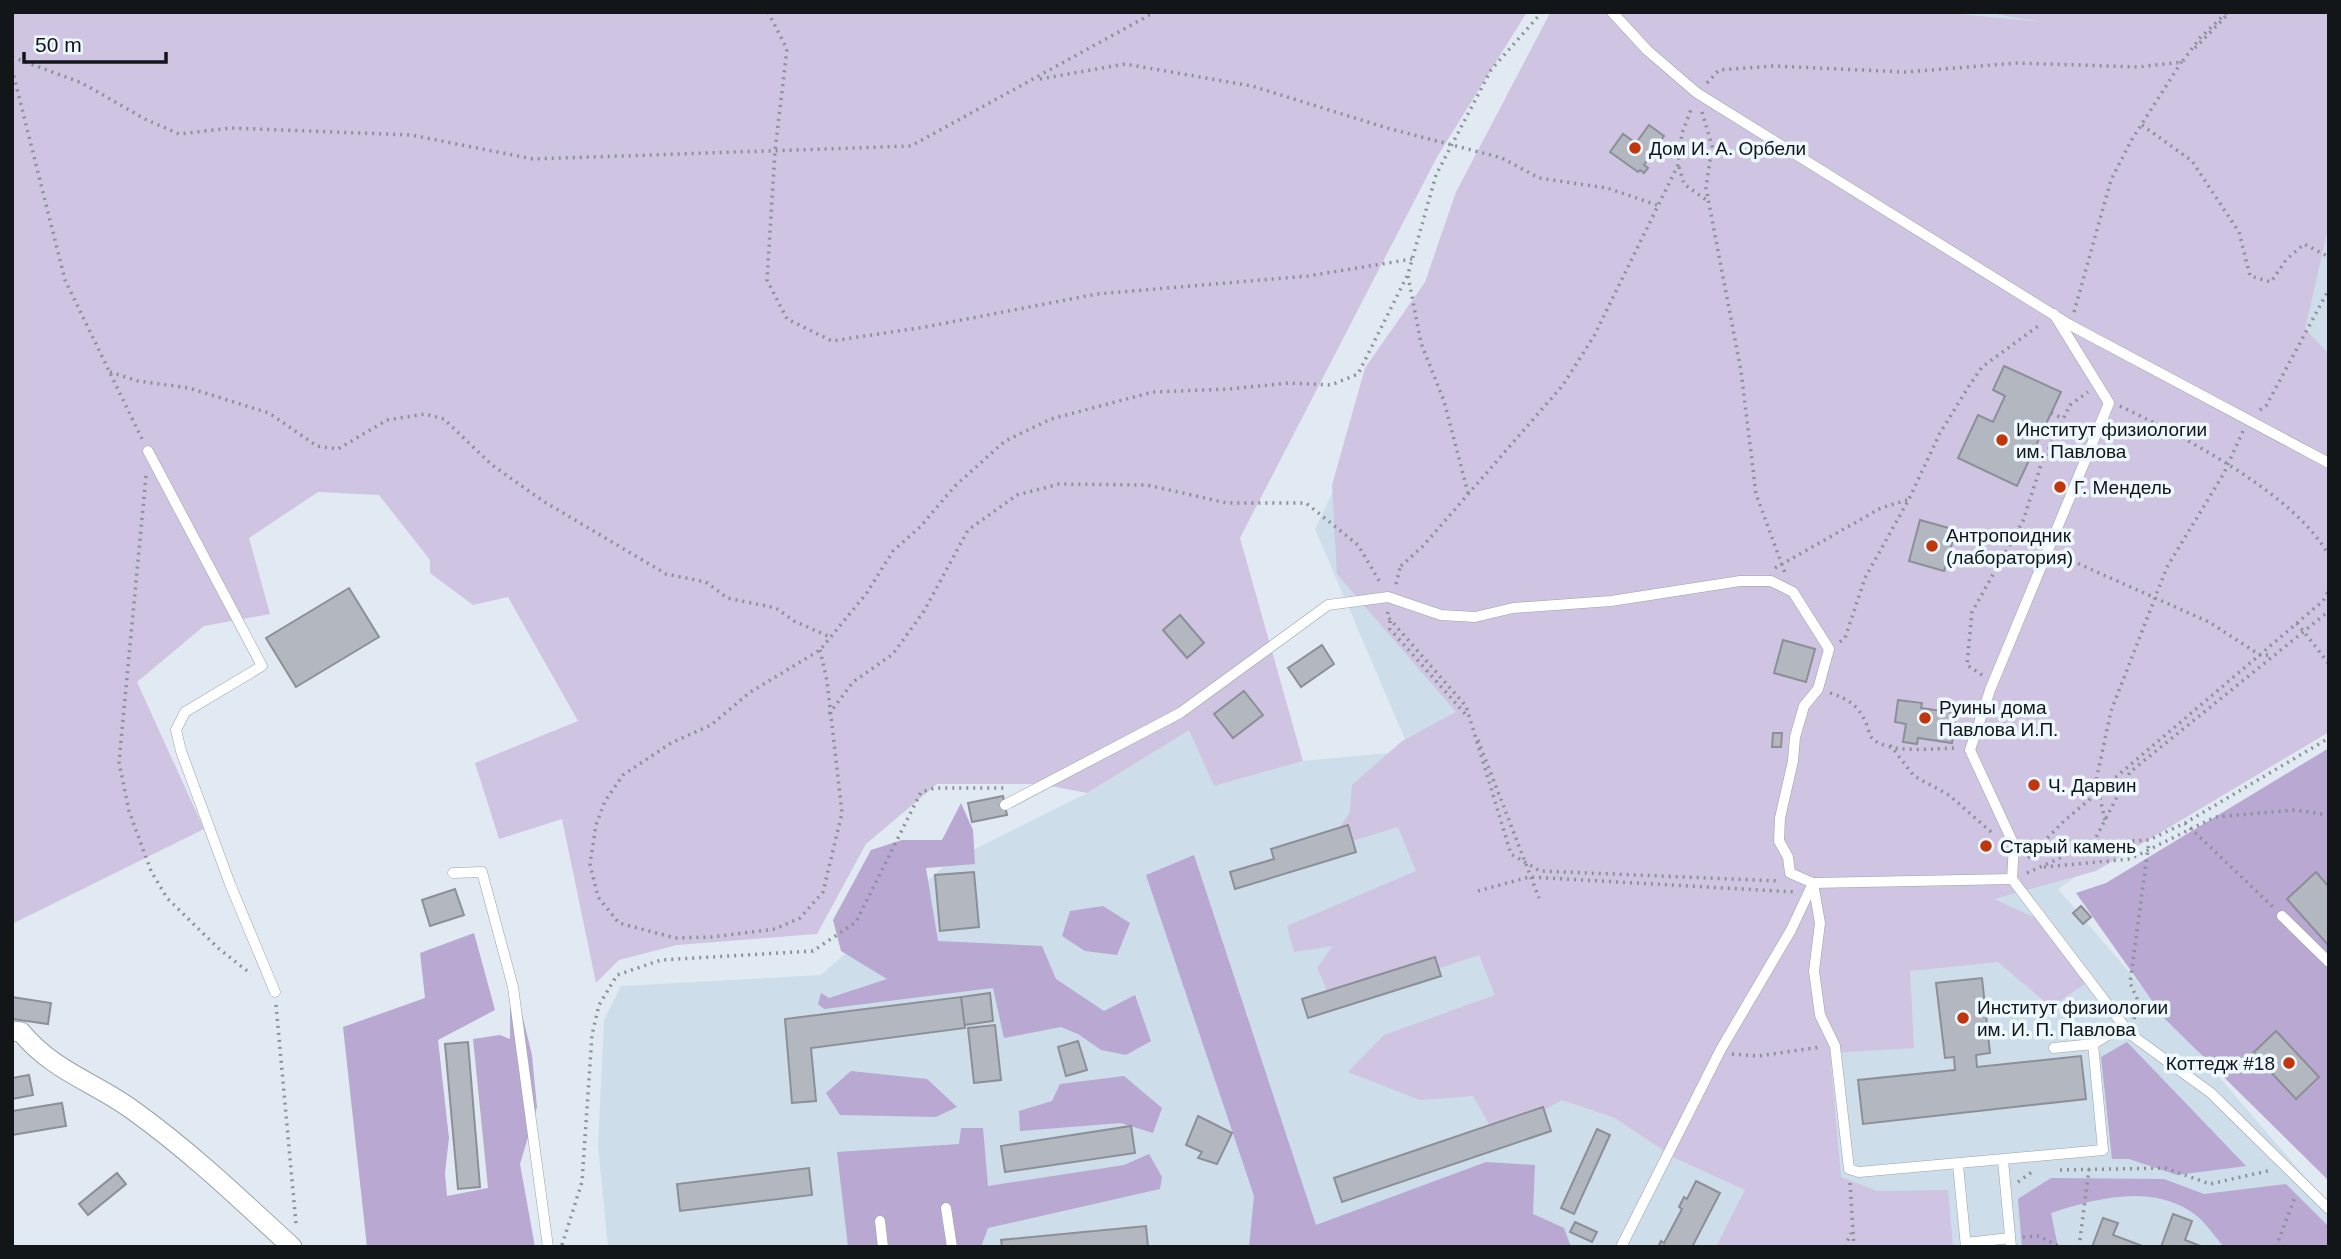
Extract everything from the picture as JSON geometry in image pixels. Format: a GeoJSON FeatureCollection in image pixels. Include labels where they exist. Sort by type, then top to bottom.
{"type":"FeatureCollection","features":[{"type":"Feature","properties":{"kind":"street"},"geometry":{"type":"LineString","coordinates":[[12,1031],[21,1032],[34,1048],[71,1076],[123,1103],[182,1145],[295,1240]]}},
{"type":"Feature","properties":{"kind":"lane"},"geometry":{"type":"LineString","coordinates":[[1612,12],[1647,50],[1697,93],[2070,325],[2329,463]]}},
{"type":"Feature","properties":{"kind":"lane"},"geometry":{"type":"LineString","coordinates":[[2054,314],[2109,403],[1994,680],[1970,750],[2014,845],[2014,872],[2127,1030],[2211,1093],[2328,1207]]}},
{"type":"Feature","properties":{"kind":"lane"},"geometry":{"type":"LineString","coordinates":[[148,452],[261,666],[185,712],[176,730],[181,751],[225,872],[275,992]]}},
{"type":"Feature","properties":{"kind":"lane"},"geometry":{"type":"LineString","coordinates":[[1005,804],[1180,713],[1328,605],[1390,597],[1441,615],[1475,617],[1513,608],[1611,601],[1740,581],[1771,581],[1793,592],[1829,649],[1818,689],[1804,706],[1795,737],[1793,761],[1780,818],[1779,841],[1788,857],[1790,873],[1810,882],[2014,872]]}},
{"type":"Feature","properties":{"kind":"lane"},"geometry":{"type":"LineString","coordinates":[[453,873],[482,872],[513,987],[548,1247]]}},
{"type":"Feature","properties":{"kind":"lane"},"geometry":{"type":"LineString","coordinates":[[1810,882],[1820,923],[1814,971],[1820,1014],[1835,1046],[1849,1169],[1859,1172],[1958,1165],[2103,1150],[2093,1044]]}},
{"type":"Feature","properties":{"kind":"lane"},"geometry":{"type":"LineString","coordinates":[[1621,1247],[1721,1049],[1791,930],[1810,882]]}},
{"type":"Feature","properties":{"kind":"lane"},"geometry":{"type":"LineString","coordinates":[[2282,916],[2329,962]]}},
{"type":"Feature","properties":{"kind":"lane"},"geometry":{"type":"LineString","coordinates":[[2054,1048],[2093,1044],[2127,1030]]}},
{"type":"Feature","properties":{"kind":"lane"},"geometry":{"type":"LineString","coordinates":[[1958,1165],[1966,1245],[2010,1242],[2003,1160]]}},
{"type":"Feature","properties":{"kind":"lane"},"geometry":{"type":"LineString","coordinates":[[946,1208],[952,1247]]}},
{"type":"Feature","properties":{"kind":"lane"},"geometry":{"type":"LineString","coordinates":[[880,1222],[883,1247]]}},
{"type":"Feature","properties":{"kind":"path"},"geometry":{"type":"LineString","coordinates":[[768,12],[787,49],[775,151],[767,279],[787,319],[832,341],[925,327],[1097,294],[1308,276],[1412,259]]}},
{"type":"Feature","properties":{"kind":"path"},"geometry":{"type":"LineString","coordinates":[[12,57],[82,83],[145,119],[179,134],[231,128],[411,135],[533,159],[911,146],[1155,12]]}},
{"type":"Feature","properties":{"kind":"path"},"geometry":{"type":"LineString","coordinates":[[820,650],[827,681],[842,813],[823,892],[800,918],[775,929],[712,937],[676,938],[619,923],[597,897],[590,864],[596,825],[605,801],[623,775],[671,743],[711,725],[749,693],[820,650],[866,594],[893,551],[920,527],[955,486],[1005,441],[1051,419],[1153,391],[1229,389],[1289,383],[1331,385],[1358,374],[1408,274],[1436,175],[1491,70],[1542,12]]}},
{"type":"Feature","properties":{"kind":"path"},"geometry":{"type":"LineString","coordinates":[[2070,325],[2111,180],[2141,124],[2182,62],[2200,38],[2229,12]]}},
{"type":"Feature","properties":{"kind":"path"},"geometry":{"type":"LineString","coordinates":[[1390,597],[1401,564],[1423,545],[1563,385],[1594,336],[1678,165],[1682,133],[1697,93],[1718,70],[1759,67],[1906,72],[2017,63],[2138,67],[2182,62]]}},
{"type":"Feature","properties":{"kind":"path"},"geometry":{"type":"LineString","coordinates":[[1035,79],[1125,64],[1252,86],[1502,158],[1539,178],[1607,188],[1660,206]]}},
{"type":"Feature","properties":{"kind":"path"},"geometry":{"type":"LineString","coordinates":[[12,69],[65,280],[148,452],[120,762],[129,811],[151,871],[167,898],[218,948],[275,992],[295,1240]]}},
{"type":"Feature","properties":{"kind":"path"},"geometry":{"type":"LineString","coordinates":[[1697,93],[1712,146],[1706,188],[1741,371],[1755,494],[1793,592]]}},
{"type":"Feature","properties":{"kind":"path"},"geometry":{"type":"LineString","coordinates":[[2141,124],[2192,161],[2239,232],[2250,276],[2271,282],[2286,260],[2305,244],[2329,257]]}},
{"type":"Feature","properties":{"kind":"path"},"geometry":{"type":"LineString","coordinates":[[1678,165],[1684,184],[1709,202]]}},
{"type":"Feature","properties":{"kind":"path"},"geometry":{"type":"LineString","coordinates":[[1408,274],[1422,343],[1444,401],[1468,493]]}},
{"type":"Feature","properties":{"kind":"path"},"geometry":{"type":"LineString","coordinates":[[2105,820],[2096,781],[2111,711],[2153,598],[2167,567],[2227,466],[2247,419],[2266,407],[2329,289]]}},
{"type":"Feature","properties":{"kind":"path"},"geometry":{"type":"LineString","coordinates":[[1829,649],[1845,639],[1865,578],[1909,499],[1940,433],[1982,368],[2054,314]]}},
{"type":"Feature","properties":{"kind":"path"},"geometry":{"type":"LineString","coordinates":[[110,372],[138,381],[189,388],[269,413],[317,446],[338,449],[387,420],[425,415],[444,419],[492,465],[543,502],[666,574],[706,582],[727,598],[776,608],[794,621],[830,637]]}},
{"type":"Feature","properties":{"kind":"path"},"geometry":{"type":"LineString","coordinates":[[1994,680],[1975,673],[1967,665],[1972,612],[2023,521],[2041,465],[2070,405],[2096,383]]}},
{"type":"Feature","properties":{"kind":"path"},"geometry":{"type":"LineString","coordinates":[[2118,405],[2181,436],[2227,466],[2295,515],[2321,542],[2329,556]]}},
{"type":"Feature","properties":{"kind":"path"},"geometry":{"type":"LineString","coordinates":[[2051,413],[2063,418]]}},
{"type":"Feature","properties":{"kind":"path"},"geometry":{"type":"LineString","coordinates":[[829,714],[853,682],[893,654],[924,611],[968,530],[1017,495],[1059,484],[1147,485],[1227,503],[1306,503],[1358,545],[1390,597]]}},
{"type":"Feature","properties":{"kind":"path"},"geometry":{"type":"LineString","coordinates":[[1772,569],[1881,508],[1909,499]]}},
{"type":"Feature","properties":{"kind":"path"},"geometry":{"type":"LineString","coordinates":[[2047,551],[2209,622],[2260,655],[2274,655]]}},
{"type":"Feature","properties":{"kind":"path"},"geometry":{"type":"LineString","coordinates":[[2014,872],[2097,793],[2323,601],[2329,590]]}},
{"type":"Feature","properties":{"kind":"path"},"geometry":{"type":"LineString","coordinates":[[1389,609],[1390,628],[1470,720],[1539,898]]}},
{"type":"Feature","properties":{"kind":"path"},"geometry":{"type":"LineString","coordinates":[[2093,843],[2118,789],[2148,754],[2329,611]]}},
{"type":"Feature","properties":{"kind":"path"},"geometry":{"type":"LineString","coordinates":[[2297,623],[2329,664]]}},
{"type":"Feature","properties":{"kind":"path"},"geometry":{"type":"LineString","coordinates":[[1818,689],[1849,699],[1860,710],[1872,738],[1890,746],[1902,749],[1970,750]]}},
{"type":"Feature","properties":{"kind":"path"},"geometry":{"type":"LineString","coordinates":[[1470,720],[1511,854],[1540,871],[1810,882]]}},
{"type":"Feature","properties":{"kind":"path"},"geometry":{"type":"LineString","coordinates":[[2014,872],[2093,843],[2149,840],[2185,823],[2329,738]]}},
{"type":"Feature","properties":{"kind":"path"},"geometry":{"type":"LineString","coordinates":[[1890,746],[1914,776],[1949,795],[1980,824],[2014,845]]}},
{"type":"Feature","properties":{"kind":"path"},"geometry":{"type":"LineString","coordinates":[[562,1247],[582,1182],[593,1035],[599,1005],[617,975],[660,960],[813,951],[856,922],[920,792],[935,788],[1038,788]]}},
{"type":"Feature","properties":{"kind":"path"},"geometry":{"type":"LineString","coordinates":[[2014,872],[2130,859],[2215,817],[2295,810],[2329,816]]}},
{"type":"Feature","properties":{"kind":"path"},"geometry":{"type":"LineString","coordinates":[[2185,823],[2282,916]]}},
{"type":"Feature","properties":{"kind":"path"},"geometry":{"type":"LineString","coordinates":[[2127,1030],[2139,1003],[2130,983],[2149,840]]}},
{"type":"Feature","properties":{"kind":"path"},"geometry":{"type":"LineString","coordinates":[[1478,891],[1529,877],[1797,892],[1810,882]]}},
{"type":"Feature","properties":{"kind":"path"},"geometry":{"type":"LineString","coordinates":[[1721,1049],[1737,1056],[1758,1056],[1835,1046]]}},
{"type":"Feature","properties":{"kind":"path"},"geometry":{"type":"LineString","coordinates":[[2079,1247],[2091,1150]]}},
{"type":"Feature","properties":{"kind":"path"},"geometry":{"type":"LineString","coordinates":[[2048,1170],[2165,1168],[2210,1184],[2284,1167]]}},
{"type":"Feature","properties":{"kind":"path"},"geometry":{"type":"LineString","coordinates":[[1849,1169],[1854,1247]]}},
{"type":"Feature","properties":{"kind":"path"},"geometry":{"type":"LineString","coordinates":[[2006,1192],[2034,1170]]}},
{"type":"Feature","properties":{"kind":"path"},"geometry":{"type":"LineString","coordinates":[[2276,1247],[2301,1182]]}},
{"type":"Feature","properties":{"kind":"path"},"geometry":{"type":"LineString","coordinates":[[1845,1247],[1853,1230]]}},
{"type":"Feature","properties":{"kind":"path"},"geometry":{"type":"LineString","coordinates":[[2010,1242],[2039,1237],[2060,1247]]}},
{"type":"Feature","properties":{"kind":"shaded area"},"geometry":{"type":"Polygon","coordinates":[[[12,12],[1527,12],[1437,157],[1240,538],[1303,761],[1214,786],[1189,730],[1087,793],[1040,784],[937,784],[866,844],[817,934],[677,945],[619,960],[596,983],[562,819],[499,839],[475,763],[578,721],[508,597],[473,605],[430,573],[430,560],[379,495],[318,492],[249,538],[270,614],[204,626],[137,682],[204,829],[12,924],[12,12]]]}},
{"type":"Feature","properties":{"kind":"shaded area"},"geometry":{"type":"Polygon","coordinates":[[[1566,12],[2329,12],[2329,704],[2058,889],[2329,1205],[2329,1247],[608,1247],[598,1145],[604,1020],[621,986],[821,975],[949,862],[1087,793],[1189,729],[1214,786],[1303,761],[1410,751],[1315,529],[1566,12]]]}},
{"type":"Feature","properties":{"kind":"shaded area"},"geometry":{"type":"Polygon","coordinates":[[[1938,12],[2042,22],[1984,12],[2329,12],[2329,224],[2305,329],[2329,354],[2329,732],[2096,871],[1994,899],[2049,924],[2085,984],[2051,1007],[1998,962],[1910,971],[1914,1048],[1830,1053],[1841,1177],[1877,1191],[1948,1190],[1953,1247],[1716,1247],[1745,1190],[1675,1158],[1615,1118],[1562,1100],[1496,1136],[1473,1096],[1420,1100],[1348,1072],[1384,1035],[1495,995],[1479,955],[1333,1004],[1317,968],[1333,946],[1294,952],[1287,926],[1416,871],[1398,827],[1326,849],[1350,812],[1352,785],[1402,741],[1456,712],[1337,574],[1332,485],[1365,368],[1425,282],[1456,192],[1550,13],[1938,12]]]}},
{"type":"Feature","properties":{"kind":"shaded area"},"geometry":{"type":"Polygon","coordinates":[[[2329,748],[2329,1181],[2165,1019],[2076,893],[2106,883],[2329,748]]]}},
{"type":"Feature","properties":{"kind":"shaded area"},"geometry":{"type":"Polygon","coordinates":[[[961,803],[973,830],[975,864],[926,868],[938,941],[1042,946],[1056,979],[1104,1011],[1135,995],[1151,1041],[1126,1055],[1101,1050],[1078,1034],[1061,1027],[1004,1038],[993,988],[824,1009],[818,1004],[821,993],[829,998],[887,979],[841,951],[833,920],[871,850],[902,840],[942,840],[961,803]]]}},
{"type":"Feature","properties":{"kind":"shaded area"},"geometry":{"type":"Polygon","coordinates":[[[1194,855],[1316,1225],[1486,1162],[1535,1165],[1533,1214],[1564,1228],[1571,1247],[1249,1247],[1254,1196],[1146,875],[1194,855]]]}},
{"type":"Feature","properties":{"kind":"shaded area"},"geometry":{"type":"Polygon","coordinates":[[[1103,906],[1130,923],[1117,955],[1085,951],[1062,936],[1070,911],[1103,906]]]}},
{"type":"Feature","properties":{"kind":"shaded area"},"geometry":{"type":"Polygon","coordinates":[[[474,933],[495,1010],[438,1040],[449,1138],[445,1173],[447,1196],[488,1188],[473,1039],[500,1035],[510,1039],[510,992],[518,998],[532,1055],[537,1107],[520,1164],[535,1247],[367,1247],[343,1027],[425,998],[420,953],[474,933]]]}},
{"type":"Feature","properties":{"kind":"shaded area"},"geometry":{"type":"Polygon","coordinates":[[[2127,1042],[2246,1166],[2177,1175],[2129,1159],[2112,1159],[2101,1057],[2127,1042]]]}},
{"type":"Feature","properties":{"kind":"shaded area"},"geometry":{"type":"Polygon","coordinates":[[[851,1071],[927,1079],[957,1107],[936,1117],[840,1115],[826,1093],[851,1071]]]}},
{"type":"Feature","properties":{"kind":"shaded area"},"geometry":{"type":"Polygon","coordinates":[[[1124,1076],[1162,1108],[1153,1133],[1121,1123],[1020,1131],[1019,1111],[1052,1101],[1060,1084],[1124,1076]]]}},
{"type":"Feature","properties":{"kind":"shaded area"},"geometry":{"type":"Polygon","coordinates":[[[961,1128],[983,1128],[988,1186],[1124,1165],[1149,1154],[1162,1177],[1160,1189],[988,1228],[981,1247],[848,1247],[837,1152],[959,1144],[961,1128]]]}},
{"type":"Feature","properties":{"kind":"shaded area"},"geometry":{"type":"Polygon","coordinates":[[[2051,1178],[2164,1179],[2204,1194],[2286,1184],[2329,1227],[2329,1247],[2224,1247],[2203,1221],[2187,1209],[2171,1202],[2137,1196],[2102,1199],[2051,1213],[2058,1247],[2022,1247],[2018,1199],[2051,1178]]]}},
{"type":"Feature","properties":{"kind":"building","name":"Дом И. А. Орбели"},"geometry":{"type":"Polygon","coordinates":[[[1649,125],[1664,136],[1644,165],[1648,168],[1644,173],[1640,170],[1638,172],[1610,152],[1623,134],[1636,143],[1649,125]]]}},
{"type":"Feature","properties":{"kind":"building","name":"Институт физиологии им. Павлова"},"geometry":{"type":"Polygon","coordinates":[[[2004,366],[2061,392],[2017,486],[1958,458],[1978,415],[1993,422],[2005,396],[1993,390],[2004,366]]]}},
{"type":"Feature","properties":{"kind":"building","name":"Антропоидник (лаборатория)"},"geometry":{"type":"Polygon","coordinates":[[[1920,520],[1956,530],[1944,571],[1909,561],[1920,520]]]}},
{"type":"Feature","properties":{"kind":"building"},"geometry":{"type":"Polygon","coordinates":[[[349,588],[379,637],[296,687],[266,638],[349,588]]]}},
{"type":"Feature","properties":{"kind":"building"},"geometry":{"type":"Polygon","coordinates":[[[1180,615],[1204,643],[1187,658],[1163,630],[1180,615]]]}},
{"type":"Feature","properties":{"kind":"building"},"geometry":{"type":"Polygon","coordinates":[[[1783,640],[1815,649],[1806,682],[1774,673],[1783,640]]]}},
{"type":"Feature","properties":{"kind":"building"},"geometry":{"type":"Polygon","coordinates":[[[1322,645],[1334,664],[1301,687],[1288,668],[1322,645]]]}},
{"type":"Feature","properties":{"kind":"building"},"geometry":{"type":"Polygon","coordinates":[[[1244,691],[1263,715],[1233,738],[1214,714],[1244,691]]]}},
{"type":"Feature","properties":{"kind":"building","name":"Руины дома Павлова И.П."},"geometry":{"type":"Polygon","coordinates":[[[1898,700],[1922,703],[1921,708],[1956,713],[1952,743],[1918,738],[1917,744],[1903,742],[1906,724],[1895,722],[1898,700]]]}},
{"type":"Feature","properties":{"kind":"building"},"geometry":{"type":"Polygon","coordinates":[[[1773,733],[1782,733],[1781,747],[1772,747],[1773,733]]]}},
{"type":"Feature","properties":{"kind":"building"},"geometry":{"type":"Polygon","coordinates":[[[1003,796],[1007,815],[972,822],[968,803],[1003,796]]]}},
{"type":"Feature","properties":{"kind":"building"},"geometry":{"type":"Polygon","coordinates":[[[1348,825],[1356,852],[1235,889],[1230,872],[1274,859],[1271,849],[1348,825]]]}},
{"type":"Feature","properties":{"kind":"building"},"geometry":{"type":"Polygon","coordinates":[[[974,872],[979,927],[940,931],[935,875],[974,872]]]}},
{"type":"Feature","properties":{"kind":"building"},"geometry":{"type":"Polygon","coordinates":[[[2316,872],[2329,887],[2329,946],[2287,899],[2316,872]]]}},
{"type":"Feature","properties":{"kind":"building"},"geometry":{"type":"Polygon","coordinates":[[[455,889],[464,915],[430,926],[422,900],[455,889]]]}},
{"type":"Feature","properties":{"kind":"building"},"geometry":{"type":"Polygon","coordinates":[[[2081,906],[2091,917],[2083,924],[2073,913],[2081,906]]]}},
{"type":"Feature","properties":{"kind":"building"},"geometry":{"type":"Polygon","coordinates":[[[1435,957],[1441,976],[1308,1018],[1302,999],[1435,957]]]}},
{"type":"Feature","properties":{"kind":"building","name":"Институт физиологии им. И. П. Павлова"},"geometry":{"type":"Polygon","coordinates":[[[1982,978],[1990,1053],[1976,1055],[1977,1067],[2081,1056],[2086,1099],[1863,1124],[1858,1080],[1955,1070],[1954,1057],[1945,1058],[1936,983],[1982,978]]]}},
{"type":"Feature","properties":{"kind":"building"},"geometry":{"type":"Polygon","coordinates":[[[990,993],[993,1021],[964,1025],[961,997],[990,993]]]}},
{"type":"Feature","properties":{"kind":"building"},"geometry":{"type":"Polygon","coordinates":[[[12,997],[51,1003],[48,1024],[12,1019],[12,997]]]}},
{"type":"Feature","properties":{"kind":"building"},"geometry":{"type":"Polygon","coordinates":[[[961,997],[965,1028],[811,1048],[816,1101],[792,1103],[785,1019],[961,997]]]}},
{"type":"Feature","properties":{"kind":"building"},"geometry":{"type":"Polygon","coordinates":[[[995,1025],[1001,1080],[974,1083],[968,1028],[995,1025]]]}},
{"type":"Feature","properties":{"kind":"building"},"geometry":{"type":"Polygon","coordinates":[[[2276,1031],[2319,1077],[2296,1099],[2253,1053],[2276,1031]]]}},
{"type":"Feature","properties":{"kind":"building"},"geometry":{"type":"Polygon","coordinates":[[[1078,1041],[1087,1070],[1066,1076],[1058,1047],[1078,1041]]]}},
{"type":"Feature","properties":{"kind":"building"},"geometry":{"type":"Polygon","coordinates":[[[468,1042],[480,1187],[458,1189],[445,1044],[468,1042]]]}},
{"type":"Feature","properties":{"kind":"building"},"geometry":{"type":"Polygon","coordinates":[[[29,1075],[33,1095],[12,1099],[12,1078],[29,1075]]]}},
{"type":"Feature","properties":{"kind":"building"},"geometry":{"type":"Polygon","coordinates":[[[62,1103],[66,1126],[12,1135],[12,1111],[62,1103]]]}},
{"type":"Feature","properties":{"kind":"building"},"geometry":{"type":"Polygon","coordinates":[[[1543,1107],[1551,1131],[1342,1202],[1334,1178],[1543,1107]]]}},
{"type":"Feature","properties":{"kind":"building"},"geometry":{"type":"Polygon","coordinates":[[[1198,1116],[1232,1133],[1217,1164],[1198,1158],[1202,1152],[1186,1145],[1198,1116]]]}},
{"type":"Feature","properties":{"kind":"building"},"geometry":{"type":"Polygon","coordinates":[[[1131,1126],[1135,1153],[1005,1172],[1001,1146],[1131,1126]]]}},
{"type":"Feature","properties":{"kind":"building"},"geometry":{"type":"Polygon","coordinates":[[[1597,1129],[1610,1135],[1574,1214],[1561,1208],[1597,1129]]]}},
{"type":"Feature","properties":{"kind":"building"},"geometry":{"type":"Polygon","coordinates":[[[809,1168],[812,1195],[680,1211],[677,1184],[809,1168]]]}},
{"type":"Feature","properties":{"kind":"building"},"geometry":{"type":"Polygon","coordinates":[[[117,1173],[126,1184],[88,1215],[79,1204],[117,1173]]]}},
{"type":"Feature","properties":{"kind":"building"},"geometry":{"type":"Polygon","coordinates":[[[1696,1181],[1720,1193],[1692,1247],[1658,1247],[1661,1241],[1664,1243],[1682,1209],[1679,1207],[1684,1197],[1687,1199],[1696,1181]]]}},
{"type":"Feature","properties":{"kind":"building"},"geometry":{"type":"Polygon","coordinates":[[[2173,1214],[2192,1221],[2185,1240],[2203,1247],[2161,1247],[2173,1214]]]}},
{"type":"Feature","properties":{"kind":"building"},"geometry":{"type":"Polygon","coordinates":[[[2103,1218],[2118,1223],[2113,1235],[2145,1247],[2092,1247],[2103,1218]]]}},
{"type":"Feature","properties":{"kind":"building"},"geometry":{"type":"Polygon","coordinates":[[[1575,1222],[1597,1232],[1592,1242],[1570,1232],[1575,1222]]]}},
{"type":"Feature","properties":{"kind":"building"},"geometry":{"type":"Polygon","coordinates":[[[1146,1226],[1148,1247],[1002,1247],[1001,1240],[1146,1226]]]}},
{"type":"Feature","properties":{"kind":"place","name":"Дом И. А. Орбели"},"geometry":{"type":"Point","coordinates":[1635,148]}},
{"type":"Feature","properties":{"kind":"place","name":"Институт физиологии им. Павлова"},"geometry":{"type":"Point","coordinates":[2002,440]}},
{"type":"Feature","properties":{"kind":"place","name":"Г. Мендель"},"geometry":{"type":"Point","coordinates":[2060,487]}},
{"type":"Feature","properties":{"kind":"place","name":"Антропоидник (лаборатория)"},"geometry":{"type":"Point","coordinates":[1932,546]}},
{"type":"Feature","properties":{"kind":"place","name":"Руины дома Павлова И.П."},"geometry":{"type":"Point","coordinates":[1925,718]}},
{"type":"Feature","properties":{"kind":"place","name":"Ч. Дарвин"},"geometry":{"type":"Point","coordinates":[2034,785]}},
{"type":"Feature","properties":{"kind":"place","name":"Старый камень"},"geometry":{"type":"Point","coordinates":[1986,846]}},
{"type":"Feature","properties":{"kind":"place","name":"Институт физиологии им. И. П. Павлова"},"geometry":{"type":"Point","coordinates":[1963,1018]}},
{"type":"Feature","properties":{"kind":"place","name":"Коттедж #18"},"geometry":{"type":"Point","coordinates":[2289,1063]}}]}
